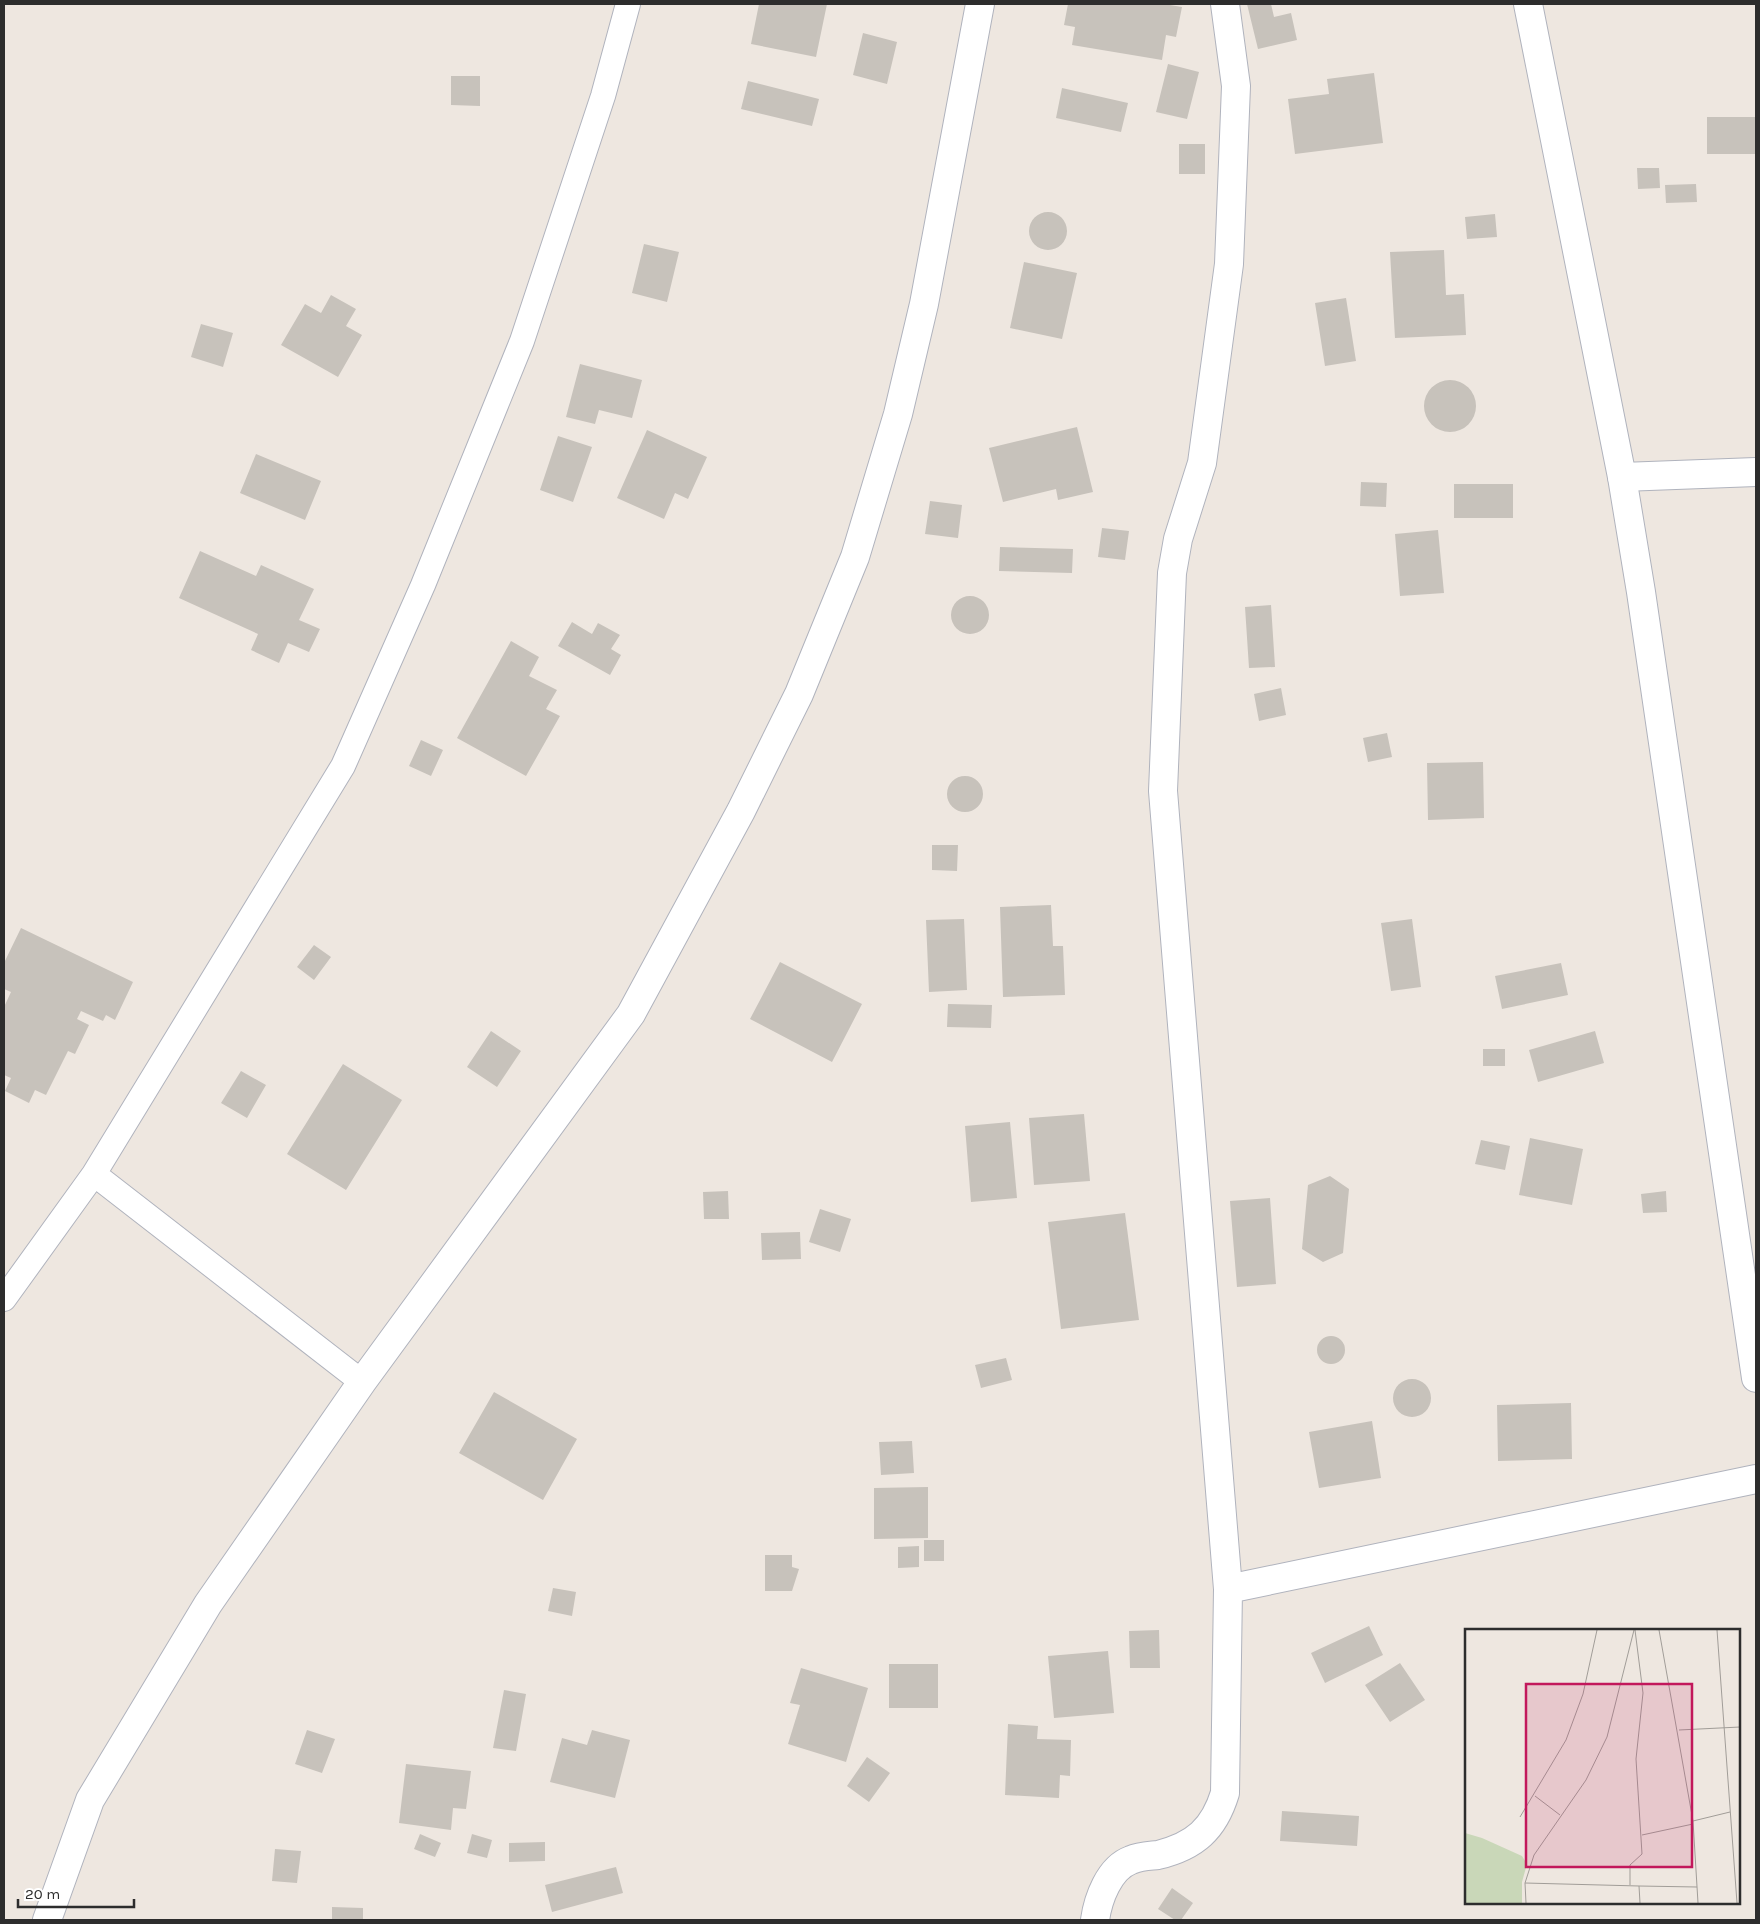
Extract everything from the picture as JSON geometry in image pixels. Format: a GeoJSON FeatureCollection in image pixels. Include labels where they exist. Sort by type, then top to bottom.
{"type":"FeatureCollection","features":[{"type":"Feature","properties":{"kind":"street"},"geometry":{"type":"LineString","coordinates":[[47,1920],[90,1800],[208,1604],[362,1382],[631,1014],[741,811],[799,694],[855,556],[898,414],[924,304],[980,4]]}},
{"type":"Feature","properties":{"kind":"street"},"geometry":{"type":"LineString","coordinates":[[1095,1920],[1097,1904],[1104,1888],[1115,1873],[1129,1860],[1181,1847],[1203,1834],[1219,1812],[1225,1793],[1228,1589],[1164,791],[1172,573],[1178,539],[1202,463],[1228,264],[1236,86],[1225,4]]}},
{"type":"Feature","properties":{"kind":"street"},"geometry":{"type":"LineString","coordinates":[[1528,4],[1622,477],[1642,592],[1756,1378]]}},
{"type":"Feature","properties":{"kind":"street"},"geometry":{"type":"LineString","coordinates":[[1622,477],[1756,472]]}},
{"type":"Feature","properties":{"kind":"street"},"geometry":{"type":"LineString","coordinates":[[1228,1589],[1756,1479]]}},
{"type":"Feature","properties":{"kind":"lane"},"geometry":{"type":"LineString","coordinates":[[4,1299],[94,1174],[343,766],[423,586],[522,341],[600,106],[628,4]]}},
{"type":"Feature","properties":{"kind":"lane"},"geometry":{"type":"LineString","coordinates":[[94,1174],[362,1382]]}},
{"type":"Feature","properties":{"kind":"building"},"geometry":{"type":"Polygon","coordinates":[[[759,4],[827,4],[816,57],[751,44],[759,4]]]}},
{"type":"Feature","properties":{"kind":"building"},"geometry":{"type":"Polygon","coordinates":[[[1068,4],[1164,4],[1182,7],[1176,37],[1166,35],[1162,60],[1072,45],[1075,27],[1064,25],[1068,4]]]}},
{"type":"Feature","properties":{"kind":"building"},"geometry":{"type":"Polygon","coordinates":[[[1247,4],[1271,4],[1274,17],[1291,13],[1297,40],[1258,49],[1247,4]]]}},
{"type":"Feature","properties":{"kind":"building"},"geometry":{"type":"Polygon","coordinates":[[[863,33],[897,42],[887,84],[853,75],[863,33]]]}},
{"type":"Feature","properties":{"kind":"building"},"geometry":{"type":"Polygon","coordinates":[[[1168,64],[1199,72],[1187,119],[1156,112],[1168,64]]]}},
{"type":"Feature","properties":{"kind":"building"},"geometry":{"type":"Polygon","coordinates":[[[1374,73],[1383,143],[1295,154],[1288,99],[1329,94],[1327,79],[1374,73]]]}},
{"type":"Feature","properties":{"kind":"building"},"geometry":{"type":"Polygon","coordinates":[[[451,76],[480,76],[480,106],[451,105],[451,76]]]}},
{"type":"Feature","properties":{"kind":"building"},"geometry":{"type":"Polygon","coordinates":[[[748,81],[819,99],[812,126],[741,109],[748,81]]]}},
{"type":"Feature","properties":{"kind":"building"},"geometry":{"type":"Polygon","coordinates":[[[1062,88],[1128,103],[1121,132],[1056,118],[1062,88]]]}},
{"type":"Feature","properties":{"kind":"building"},"geometry":{"type":"Polygon","coordinates":[[[1707,117],[1756,117],[1756,154],[1707,154],[1707,117]]]}},
{"type":"Feature","properties":{"kind":"building"},"geometry":{"type":"Polygon","coordinates":[[[1179,144],[1205,144],[1205,174],[1179,174],[1179,144]]]}},
{"type":"Feature","properties":{"kind":"building"},"geometry":{"type":"Polygon","coordinates":[[[1637,168],[1659,168],[1660,188],[1638,189],[1637,168]]]}},
{"type":"Feature","properties":{"kind":"building"},"geometry":{"type":"Polygon","coordinates":[[[1696,184],[1697,202],[1666,203],[1665,185],[1696,184]]]}},
{"type":"Feature","properties":{"kind":"building"},"geometry":{"type":"Polygon","coordinates":[[[1048,212],[1062,217],[1067,231],[1062,245],[1048,250],[1034,245],[1029,231],[1034,217],[1048,212]]]}},
{"type":"Feature","properties":{"kind":"building"},"geometry":{"type":"Polygon","coordinates":[[[1495,214],[1497,237],[1467,239],[1465,217],[1495,214]]]}},
{"type":"Feature","properties":{"kind":"building"},"geometry":{"type":"Polygon","coordinates":[[[644,244],[679,252],[667,302],[632,293],[644,244]]]}},
{"type":"Feature","properties":{"kind":"building"},"geometry":{"type":"Polygon","coordinates":[[[1444,250],[1446,295],[1464,294],[1466,335],[1395,338],[1390,252],[1444,250]]]}},
{"type":"Feature","properties":{"kind":"building"},"geometry":{"type":"Polygon","coordinates":[[[1024,262],[1077,273],[1062,339],[1010,328],[1024,262]]]}},
{"type":"Feature","properties":{"kind":"building"},"geometry":{"type":"Polygon","coordinates":[[[331,295],[356,309],[346,326],[362,335],[338,377],[281,345],[305,304],[321,313],[331,295]]]}},
{"type":"Feature","properties":{"kind":"building"},"geometry":{"type":"Polygon","coordinates":[[[1346,298],[1356,361],[1325,366],[1315,303],[1346,298]]]}},
{"type":"Feature","properties":{"kind":"building"},"geometry":{"type":"Polygon","coordinates":[[[201,324],[233,333],[223,367],[191,357],[201,324]]]}},
{"type":"Feature","properties":{"kind":"building"},"geometry":{"type":"Polygon","coordinates":[[[580,364],[642,380],[632,418],[599,410],[595,424],[566,417],[580,364]]]}},
{"type":"Feature","properties":{"kind":"building"},"geometry":{"type":"Polygon","coordinates":[[[1445,380],[1455,380],[1464,384],[1472,392],[1476,406],[1472,420],[1464,428],[1455,432],[1445,432],[1436,428],[1428,420],[1424,411],[1424,401],[1428,392],[1436,384],[1445,380]]]}},
{"type":"Feature","properties":{"kind":"building"},"geometry":{"type":"Polygon","coordinates":[[[1077,427],[1093,492],[1058,500],[1056,489],[1003,502],[989,448],[1077,427]]]}},
{"type":"Feature","properties":{"kind":"building"},"geometry":{"type":"Polygon","coordinates":[[[647,430],[707,457],[688,499],[675,493],[664,519],[617,498],[647,430]]]}},
{"type":"Feature","properties":{"kind":"building"},"geometry":{"type":"Polygon","coordinates":[[[558,436],[592,447],[573,502],[540,490],[558,436]]]}},
{"type":"Feature","properties":{"kind":"building"},"geometry":{"type":"Polygon","coordinates":[[[256,454],[321,481],[305,520],[240,493],[256,454]]]}},
{"type":"Feature","properties":{"kind":"building"},"geometry":{"type":"Polygon","coordinates":[[[1361,482],[1387,483],[1386,507],[1360,506],[1361,482]]]}},
{"type":"Feature","properties":{"kind":"building"},"geometry":{"type":"Polygon","coordinates":[[[1454,484],[1513,484],[1513,518],[1454,518],[1454,484]]]}},
{"type":"Feature","properties":{"kind":"building"},"geometry":{"type":"Polygon","coordinates":[[[930,501],[962,505],[958,538],[925,534],[930,501]]]}},
{"type":"Feature","properties":{"kind":"building"},"geometry":{"type":"Polygon","coordinates":[[[1102,528],[1129,531],[1125,560],[1098,557],[1102,528]]]}},
{"type":"Feature","properties":{"kind":"building"},"geometry":{"type":"Polygon","coordinates":[[[1438,530],[1444,593],[1400,596],[1395,534],[1438,530]]]}},
{"type":"Feature","properties":{"kind":"building"},"geometry":{"type":"Polygon","coordinates":[[[1000,547],[1073,549],[1072,573],[999,571],[1000,547]]]}},
{"type":"Feature","properties":{"kind":"building"},"geometry":{"type":"Polygon","coordinates":[[[200,551],[256,576],[261,565],[314,589],[299,620],[320,629],[309,652],[288,643],[279,663],[251,650],[258,634],[179,598],[200,551]]]}},
{"type":"Feature","properties":{"kind":"building"},"geometry":{"type":"Polygon","coordinates":[[[970,596],[984,601],[989,615],[984,629],[970,634],[956,629],[951,615],[956,601],[970,596]]]}},
{"type":"Feature","properties":{"kind":"building"},"geometry":{"type":"Polygon","coordinates":[[[1271,605],[1275,667],[1249,668],[1245,607],[1271,605]]]}},
{"type":"Feature","properties":{"kind":"building"},"geometry":{"type":"Polygon","coordinates":[[[572,622],[592,634],[598,623],[620,635],[611,649],[621,655],[610,675],[558,646],[572,622]]]}},
{"type":"Feature","properties":{"kind":"building"},"geometry":{"type":"Polygon","coordinates":[[[511,641],[539,657],[529,676],[557,690],[546,709],[560,716],[526,776],[457,738],[511,641]]]}},
{"type":"Feature","properties":{"kind":"building"},"geometry":{"type":"Polygon","coordinates":[[[1281,688],[1286,715],[1259,721],[1254,694],[1281,688]]]}},
{"type":"Feature","properties":{"kind":"building"},"geometry":{"type":"Polygon","coordinates":[[[1387,733],[1392,757],[1368,762],[1363,738],[1387,733]]]}},
{"type":"Feature","properties":{"kind":"building"},"geometry":{"type":"Polygon","coordinates":[[[421,740],[443,750],[431,776],[409,766],[421,740]]]}},
{"type":"Feature","properties":{"kind":"building"},"geometry":{"type":"Polygon","coordinates":[[[1483,762],[1484,818],[1428,820],[1427,763],[1483,762]]]}},
{"type":"Feature","properties":{"kind":"building"},"geometry":{"type":"Polygon","coordinates":[[[965,776],[972,777],[978,781],[982,787],[982,801],[978,807],[972,811],[965,812],[958,811],[952,807],[948,801],[947,794],[948,787],[952,781],[958,777],[965,776]]]}},
{"type":"Feature","properties":{"kind":"building"},"geometry":{"type":"Polygon","coordinates":[[[932,845],[958,845],[957,871],[932,870],[932,845]]]}},
{"type":"Feature","properties":{"kind":"building"},"geometry":{"type":"Polygon","coordinates":[[[1051,905],[1053,946],[1063,946],[1065,995],[1003,997],[1000,907],[1051,905]]]}},
{"type":"Feature","properties":{"kind":"building"},"geometry":{"type":"Polygon","coordinates":[[[964,919],[967,990],[929,992],[926,920],[964,919]]]}},
{"type":"Feature","properties":{"kind":"building"},"geometry":{"type":"Polygon","coordinates":[[[1412,919],[1421,987],[1391,991],[1381,923],[1412,919]]]}},
{"type":"Feature","properties":{"kind":"building"},"geometry":{"type":"Polygon","coordinates":[[[21,928],[133,982],[115,1020],[106,1015],[103,1021],[81,1011],[77,1019],[89,1025],[75,1054],[68,1051],[46,1095],[35,1090],[29,1103],[5,1091],[11,1078],[4,1075],[4,1007],[11,992],[4,989],[4,963],[21,928]]]}},
{"type":"Feature","properties":{"kind":"building"},"geometry":{"type":"Polygon","coordinates":[[[314,945],[331,957],[314,980],[297,967],[314,945]]]}},
{"type":"Feature","properties":{"kind":"building"},"geometry":{"type":"Polygon","coordinates":[[[780,962],[862,1004],[832,1062],[750,1019],[780,962]]]}},
{"type":"Feature","properties":{"kind":"building"},"geometry":{"type":"Polygon","coordinates":[[[1561,963],[1568,995],[1502,1009],[1495,976],[1561,963]]]}},
{"type":"Feature","properties":{"kind":"building"},"geometry":{"type":"Polygon","coordinates":[[[948,1004],[992,1005],[991,1028],[947,1027],[948,1004]]]}},
{"type":"Feature","properties":{"kind":"building"},"geometry":{"type":"Polygon","coordinates":[[[491,1031],[521,1051],[497,1087],[467,1067],[491,1031]]]}},
{"type":"Feature","properties":{"kind":"building"},"geometry":{"type":"Polygon","coordinates":[[[1595,1031],[1604,1063],[1538,1082],[1529,1050],[1595,1031]]]}},
{"type":"Feature","properties":{"kind":"building"},"geometry":{"type":"Polygon","coordinates":[[[1483,1049],[1505,1049],[1505,1066],[1483,1066],[1483,1049]]]}},
{"type":"Feature","properties":{"kind":"building"},"geometry":{"type":"Polygon","coordinates":[[[343,1064],[402,1100],[346,1190],[287,1154],[343,1064]]]}},
{"type":"Feature","properties":{"kind":"building"},"geometry":{"type":"Polygon","coordinates":[[[241,1071],[266,1085],[247,1118],[221,1103],[241,1071]]]}},
{"type":"Feature","properties":{"kind":"building"},"geometry":{"type":"Polygon","coordinates":[[[1084,1114],[1090,1181],[1034,1185],[1029,1118],[1084,1114]]]}},
{"type":"Feature","properties":{"kind":"building"},"geometry":{"type":"Polygon","coordinates":[[[1010,1122],[1017,1198],[971,1202],[965,1126],[1010,1122]]]}},
{"type":"Feature","properties":{"kind":"building"},"geometry":{"type":"Polygon","coordinates":[[[1530,1138],[1583,1149],[1572,1205],[1519,1195],[1530,1138]]]}},
{"type":"Feature","properties":{"kind":"building"},"geometry":{"type":"Polygon","coordinates":[[[1481,1140],[1510,1146],[1505,1170],[1475,1164],[1481,1140]]]}},
{"type":"Feature","properties":{"kind":"building"},"geometry":{"type":"Polygon","coordinates":[[[1330,1176],[1349,1189],[1343,1253],[1323,1262],[1302,1249],[1308,1185],[1330,1176]]]}},
{"type":"Feature","properties":{"kind":"building"},"geometry":{"type":"Polygon","coordinates":[[[728,1191],[729,1219],[704,1219],[703,1192],[728,1191]]]}},
{"type":"Feature","properties":{"kind":"building"},"geometry":{"type":"Polygon","coordinates":[[[1666,1191],[1667,1212],[1643,1213],[1641,1194],[1666,1191]]]}},
{"type":"Feature","properties":{"kind":"building"},"geometry":{"type":"Polygon","coordinates":[[[1270,1198],[1276,1284],[1237,1287],[1230,1201],[1270,1198]]]}},
{"type":"Feature","properties":{"kind":"building"},"geometry":{"type":"Polygon","coordinates":[[[820,1209],[851,1219],[840,1252],[809,1242],[820,1209]]]}},
{"type":"Feature","properties":{"kind":"building"},"geometry":{"type":"Polygon","coordinates":[[[1125,1213],[1139,1320],[1061,1329],[1048,1222],[1125,1213]]]}},
{"type":"Feature","properties":{"kind":"building"},"geometry":{"type":"Polygon","coordinates":[[[800,1232],[801,1259],[762,1260],[761,1233],[800,1232]]]}},
{"type":"Feature","properties":{"kind":"building"},"geometry":{"type":"Polygon","coordinates":[[[1331,1336],[1341,1340],[1345,1350],[1341,1360],[1331,1364],[1321,1360],[1317,1350],[1321,1340],[1331,1336]]]}},
{"type":"Feature","properties":{"kind":"building"},"geometry":{"type":"Polygon","coordinates":[[[1006,1358],[1012,1380],[981,1388],[975,1365],[1006,1358]]]}},
{"type":"Feature","properties":{"kind":"building"},"geometry":{"type":"Polygon","coordinates":[[[1412,1379],[1425,1385],[1431,1398],[1425,1411],[1412,1417],[1399,1411],[1393,1398],[1399,1385],[1412,1379]]]}},
{"type":"Feature","properties":{"kind":"building"},"geometry":{"type":"Polygon","coordinates":[[[494,1392],[577,1439],[543,1500],[459,1453],[494,1392]]]}},
{"type":"Feature","properties":{"kind":"building"},"geometry":{"type":"Polygon","coordinates":[[[1571,1403],[1572,1459],[1498,1461],[1497,1405],[1571,1403]]]}},
{"type":"Feature","properties":{"kind":"building"},"geometry":{"type":"Polygon","coordinates":[[[1372,1421],[1381,1478],[1319,1488],[1309,1432],[1372,1421]]]}},
{"type":"Feature","properties":{"kind":"building"},"geometry":{"type":"Polygon","coordinates":[[[912,1441],[914,1473],[881,1475],[879,1442],[912,1441]]]}},
{"type":"Feature","properties":{"kind":"building"},"geometry":{"type":"Polygon","coordinates":[[[928,1487],[928,1538],[874,1539],[874,1488],[928,1487]]]}},
{"type":"Feature","properties":{"kind":"building"},"geometry":{"type":"Polygon","coordinates":[[[924,1540],[944,1540],[944,1561],[924,1561],[924,1540]]]}},
{"type":"Feature","properties":{"kind":"building"},"geometry":{"type":"Polygon","coordinates":[[[919,1546],[919,1567],[898,1568],[898,1547],[919,1546]]]}},
{"type":"Feature","properties":{"kind":"building"},"geometry":{"type":"Polygon","coordinates":[[[765,1555],[792,1555],[792,1567],[799,1569],[792,1591],[765,1591],[765,1555]]]}},
{"type":"Feature","properties":{"kind":"building"},"geometry":{"type":"Polygon","coordinates":[[[553,1588],[576,1592],[572,1616],[548,1611],[553,1588]]]}},
{"type":"Feature","properties":{"kind":"building"},"geometry":{"type":"Polygon","coordinates":[[[1369,1626],[1383,1655],[1325,1683],[1311,1653],[1369,1626]]]}},
{"type":"Feature","properties":{"kind":"building"},"geometry":{"type":"Polygon","coordinates":[[[1159,1630],[1160,1668],[1130,1668],[1129,1631],[1159,1630]]]}},
{"type":"Feature","properties":{"kind":"building"},"geometry":{"type":"Polygon","coordinates":[[[1108,1651],[1114,1713],[1054,1718],[1048,1656],[1108,1651]]]}},
{"type":"Feature","properties":{"kind":"building"},"geometry":{"type":"Polygon","coordinates":[[[1400,1663],[1425,1700],[1390,1722],[1365,1685],[1400,1663]]]}},
{"type":"Feature","properties":{"kind":"building"},"geometry":{"type":"Polygon","coordinates":[[[889,1664],[938,1664],[938,1708],[889,1708],[889,1664]]]}},
{"type":"Feature","properties":{"kind":"building"},"geometry":{"type":"Polygon","coordinates":[[[801,1668],[868,1688],[846,1762],[788,1744],[800,1705],[790,1703],[801,1668]]]}},
{"type":"Feature","properties":{"kind":"building"},"geometry":{"type":"Polygon","coordinates":[[[504,1690],[526,1694],[516,1751],[493,1748],[504,1690]]]}},
{"type":"Feature","properties":{"kind":"building"},"geometry":{"type":"Polygon","coordinates":[[[1008,1724],[1038,1726],[1037,1739],[1071,1740],[1070,1776],[1060,1775],[1059,1798],[1005,1795],[1008,1724]]]}},
{"type":"Feature","properties":{"kind":"building"},"geometry":{"type":"Polygon","coordinates":[[[307,1730],[335,1739],[322,1773],[295,1764],[307,1730]]]}},
{"type":"Feature","properties":{"kind":"building"},"geometry":{"type":"Polygon","coordinates":[[[592,1730],[630,1740],[615,1798],[550,1782],[562,1738],[587,1745],[592,1730]]]}},
{"type":"Feature","properties":{"kind":"building"},"geometry":{"type":"Polygon","coordinates":[[[867,1757],[890,1773],[869,1802],[847,1786],[867,1757]]]}},
{"type":"Feature","properties":{"kind":"building"},"geometry":{"type":"Polygon","coordinates":[[[406,1764],[471,1771],[466,1809],[453,1808],[451,1830],[399,1823],[406,1764]]]}},
{"type":"Feature","properties":{"kind":"building"},"geometry":{"type":"Polygon","coordinates":[[[1282,1811],[1359,1816],[1357,1846],[1280,1841],[1282,1811]]]}},
{"type":"Feature","properties":{"kind":"building"},"geometry":{"type":"Polygon","coordinates":[[[420,1834],[441,1843],[435,1857],[414,1849],[420,1834]]]}},
{"type":"Feature","properties":{"kind":"building"},"geometry":{"type":"Polygon","coordinates":[[[472,1834],[492,1840],[487,1858],[467,1853],[472,1834]]]}},
{"type":"Feature","properties":{"kind":"building"},"geometry":{"type":"Polygon","coordinates":[[[545,1842],[545,1861],[509,1862],[509,1843],[545,1842]]]}},
{"type":"Feature","properties":{"kind":"building"},"geometry":{"type":"Polygon","coordinates":[[[275,1849],[301,1851],[297,1883],[272,1881],[275,1849]]]}},
{"type":"Feature","properties":{"kind":"building"},"geometry":{"type":"Polygon","coordinates":[[[616,1867],[623,1893],[552,1912],[545,1885],[616,1867]]]}},
{"type":"Feature","properties":{"kind":"building"},"geometry":{"type":"Polygon","coordinates":[[[1172,1888],[1193,1903],[1181,1920],[1175,1920],[1158,1909],[1172,1888]]]}},
{"type":"Feature","properties":{"kind":"building"},"geometry":{"type":"Polygon","coordinates":[[[332,1907],[363,1908],[363,1920],[332,1920],[332,1907]]]}}]}
